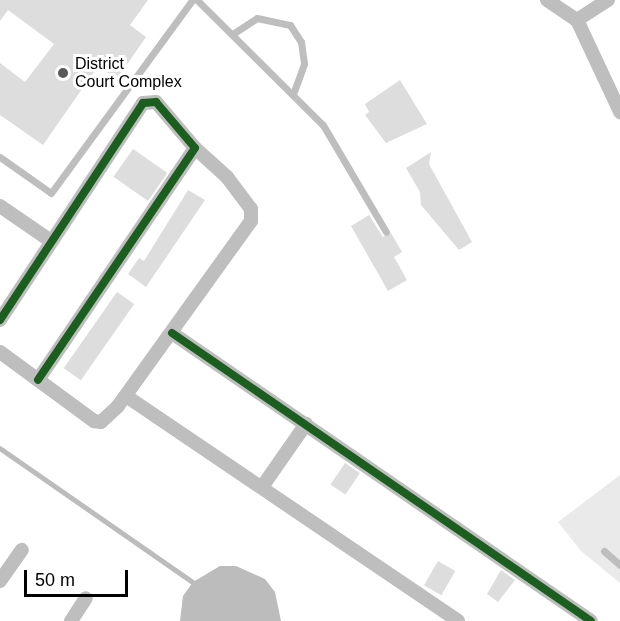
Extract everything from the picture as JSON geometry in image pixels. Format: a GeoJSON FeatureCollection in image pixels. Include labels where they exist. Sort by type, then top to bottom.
{"type":"FeatureCollection","features":[{"type":"Feature","properties":{"kind":"street"},"geometry":{"type":"LineString","coordinates":[[547,0],[577,20],[620,112]]}},
{"type":"Feature","properties":{"kind":"street"},"geometry":{"type":"LineString","coordinates":[[577,20],[608,0]]}},
{"type":"Feature","properties":{"kind":"street"},"geometry":{"type":"LineString","coordinates":[[0,352],[101,422],[126,396],[172,333],[251,220],[251,209],[227,177],[195,148],[156,102],[143,103],[2,311]]}},
{"type":"Feature","properties":{"kind":"street"},"geometry":{"type":"LineString","coordinates":[[38,380],[195,148]]}},
{"type":"Feature","properties":{"kind":"street"},"geometry":{"type":"LineString","coordinates":[[0,206],[51,241]]}},
{"type":"Feature","properties":{"kind":"street"},"geometry":{"type":"LineString","coordinates":[[172,333],[591,621]]}},
{"type":"Feature","properties":{"kind":"street"},"geometry":{"type":"LineString","coordinates":[[126,396],[458,621]]}},
{"type":"Feature","properties":{"kind":"street"},"geometry":{"type":"LineString","coordinates":[[261,487],[306,424]]}},
{"type":"Feature","properties":{"kind":"street"},"geometry":{"type":"LineString","coordinates":[[0,581],[22,549]]}},
{"type":"Feature","properties":{"kind":"street"},"geometry":{"type":"LineString","coordinates":[[71,621],[86,598]]}},
{"type":"Feature","properties":{"kind":"lane"},"geometry":{"type":"LineString","coordinates":[[0,158],[51,193],[192,0]]}},
{"type":"Feature","properties":{"kind":"lane"},"geometry":{"type":"LineString","coordinates":[[197,0],[294,92],[323,125],[386,232]]}},
{"type":"Feature","properties":{"kind":"lane"},"geometry":{"type":"LineString","coordinates":[[234,33],[257,18],[290,25],[301,42],[304,64],[294,92]]}},
{"type":"Feature","properties":{"kind":"lane"},"geometry":{"type":"LineString","coordinates":[[604,551],[620,565]]}},
{"type":"Feature","properties":{"kind":"shaded area"},"geometry":{"type":"Polygon","coordinates":[[[620,475],[620,583],[581,551],[558,522],[620,475]]]}},
{"type":"Feature","properties":{"kind":"shaded area"},"geometry":{"type":"Polygon","coordinates":[[[220,566],[236,566],[265,579],[275,592],[281,621],[180,621],[183,596],[193,582],[220,566]]]}},
{"type":"Feature","properties":{"kind":"building","name":"District Court Complex"},"geometry":{"type":"Polygon","coordinates":[[[0,0],[148,0],[130,25],[146,37],[117,79],[98,66],[43,145],[0,115],[0,63],[25,82],[54,44],[8,10],[0,21],[0,0]]]}},
{"type":"Feature","properties":{"kind":"building"},"geometry":{"type":"Polygon","coordinates":[[[400,80],[427,124],[386,143],[365,115],[369,112],[365,104],[400,80]]]}},
{"type":"Feature","properties":{"kind":"building"},"geometry":{"type":"Polygon","coordinates":[[[133,149],[167,173],[148,201],[113,177],[133,149]]]}},
{"type":"Feature","properties":{"kind":"building"},"geometry":{"type":"Polygon","coordinates":[[[431,152],[429,164],[472,242],[459,250],[421,205],[420,192],[406,168],[431,152]]]}},
{"type":"Feature","properties":{"kind":"building"},"geometry":{"type":"Polygon","coordinates":[[[188,190],[205,200],[146,287],[128,274],[139,258],[144,261],[188,190]]]}},
{"type":"Feature","properties":{"kind":"building"},"geometry":{"type":"Polygon","coordinates":[[[369,215],[383,237],[391,233],[402,252],[394,257],[407,280],[388,291],[351,226],[369,215]]]}},
{"type":"Feature","properties":{"kind":"building"},"geometry":{"type":"Polygon","coordinates":[[[117,292],[134,304],[81,380],[64,368],[117,292]]]}},
{"type":"Feature","properties":{"kind":"building"},"geometry":{"type":"Polygon","coordinates":[[[345,463],[360,473],[345,495],[330,485],[345,463]]]}},
{"type":"Feature","properties":{"kind":"building"},"geometry":{"type":"Polygon","coordinates":[[[438,561],[455,571],[441,595],[424,585],[438,561]]]}},
{"type":"Feature","properties":{"kind":"building"},"geometry":{"type":"Polygon","coordinates":[[[501,570],[515,580],[498,602],[487,594],[501,570]]]}},
{"type":"Feature","properties":{"kind":"waterway"},"geometry":{"type":"LineString","coordinates":[[0,448],[193,582]]}},
{"type":"Feature","properties":{"kind":"cycle path"},"geometry":{"type":"LineString","coordinates":[[0,320],[143,103],[156,102],[195,148],[38,380]]}},
{"type":"Feature","properties":{"kind":"cycle path"},"geometry":{"type":"LineString","coordinates":[[172,333],[591,621]]}},
{"type":"Feature","properties":{"kind":"place","name":"District Court Complex"},"geometry":{"type":"Point","coordinates":[63,73]}}]}
